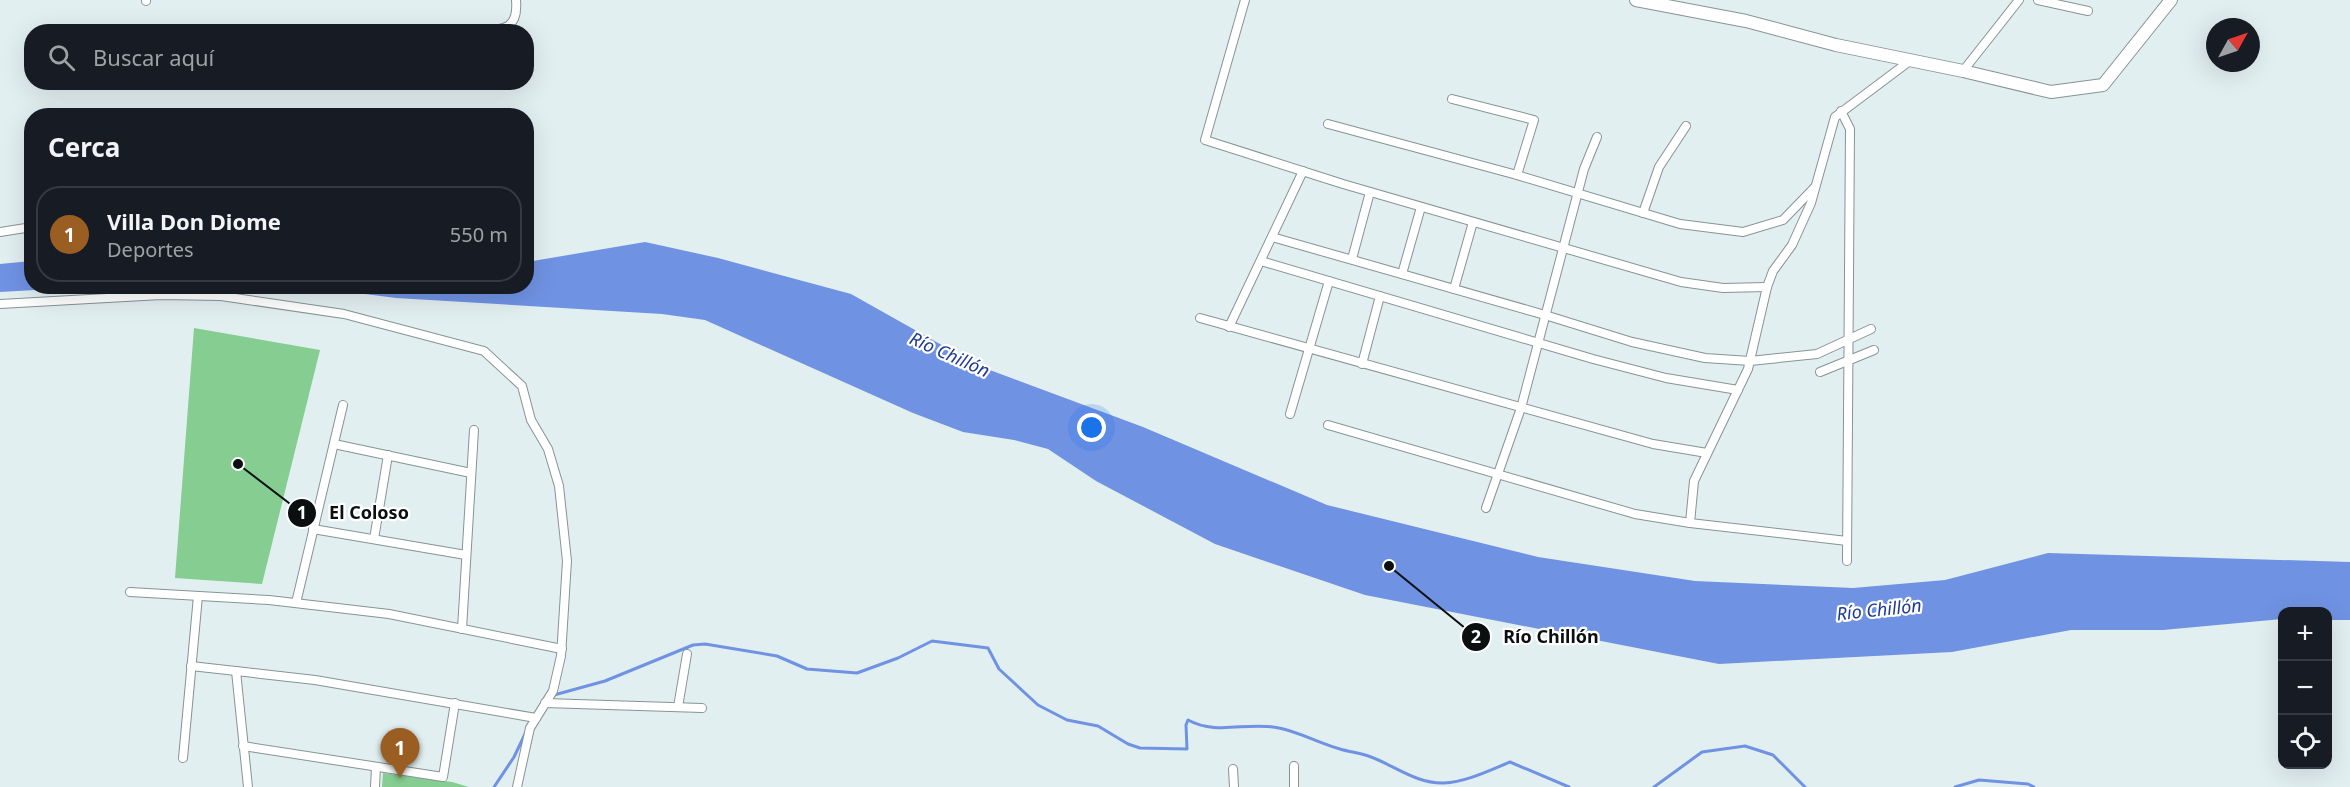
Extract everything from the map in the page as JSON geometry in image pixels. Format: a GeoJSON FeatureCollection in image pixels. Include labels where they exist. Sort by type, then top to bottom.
{"type":"FeatureCollection","features":[{"type":"Feature","properties":{"kind":"street"},"geometry":{"type":"LineString","coordinates":[[512,24],[517,11],[516,0]]}},
{"type":"Feature","properties":{"kind":"street"},"geometry":{"type":"LineString","coordinates":[[1245,0],[1205,140],[1370,192],[1681,282],[1723,288],[1767,287]]}},
{"type":"Feature","properties":{"kind":"street"},"geometry":{"type":"LineString","coordinates":[[1636,0],[1746,21],[1836,45],[2051,92],[2103,85],[2171,0]]}},
{"type":"Feature","properties":{"kind":"street"},"geometry":{"type":"LineString","coordinates":[[1963,71],[2019,0]]}},
{"type":"Feature","properties":{"kind":"street"},"geometry":{"type":"LineString","coordinates":[[2037,0],[2088,10]]}},
{"type":"Feature","properties":{"kind":"street"},"geometry":{"type":"LineString","coordinates":[[1690,523],[1694,481],[1750,361],[1767,287],[1773,271],[1792,245],[1811,203],[1834,119],[1841,111],[1911,60]]}},
{"type":"Feature","properties":{"kind":"street"},"geometry":{"type":"LineString","coordinates":[[1452,99],[1534,120],[1517,176]]}},
{"type":"Feature","properties":{"kind":"street"},"geometry":{"type":"LineString","coordinates":[[1841,111],[1850,129],[1847,561]]}},
{"type":"Feature","properties":{"kind":"street"},"geometry":{"type":"LineString","coordinates":[[1328,124],[1578,192],[1680,224],[1743,232],[1783,220],[1815,187]]}},
{"type":"Feature","properties":{"kind":"street"},"geometry":{"type":"LineString","coordinates":[[1644,213],[1659,167],[1686,126]]}},
{"type":"Feature","properties":{"kind":"street"},"geometry":{"type":"LineString","coordinates":[[1486,508],[1521,408],[1584,169],[1597,137]]}},
{"type":"Feature","properties":{"kind":"street"},"geometry":{"type":"LineString","coordinates":[[1229,327],[1303,171]]}},
{"type":"Feature","properties":{"kind":"street"},"geometry":{"type":"LineString","coordinates":[[1352,259],[1370,192]]}},
{"type":"Feature","properties":{"kind":"street"},"geometry":{"type":"LineString","coordinates":[[1402,274],[1421,207]]}},
{"type":"Feature","properties":{"kind":"street"},"geometry":{"type":"LineString","coordinates":[[1454,289],[1473,222]]}},
{"type":"Feature","properties":{"kind":"street"},"geometry":{"type":"LineString","coordinates":[[0,232],[24,228]]}},
{"type":"Feature","properties":{"kind":"street"},"geometry":{"type":"LineString","coordinates":[[1272,237],[1632,342],[1705,358],[1750,361],[1817,354],[1871,328]]}},
{"type":"Feature","properties":{"kind":"street"},"geometry":{"type":"LineString","coordinates":[[1261,261],[1538,343],[1666,378],[1738,390]]}},
{"type":"Feature","properties":{"kind":"street"},"geometry":{"type":"LineString","coordinates":[[1290,414],[1329,281]]}},
{"type":"Feature","properties":{"kind":"street"},"geometry":{"type":"LineString","coordinates":[[0,304],[160,295],[221,296],[344,314],[484,351],[522,386],[531,420],[548,449],[560,486],[567,561],[562,649],[553,691],[530,728],[517,787]]}},
{"type":"Feature","properties":{"kind":"street"},"geometry":{"type":"LineString","coordinates":[[1362,364],[1380,296]]}},
{"type":"Feature","properties":{"kind":"street"},"geometry":{"type":"LineString","coordinates":[[1200,318],[1653,444],[1707,453]]}},
{"type":"Feature","properties":{"kind":"street"},"geometry":{"type":"LineString","coordinates":[[1820,372],[1874,350]]}},
{"type":"Feature","properties":{"kind":"street"},"geometry":{"type":"LineString","coordinates":[[296,603],[343,405]]}},
{"type":"Feature","properties":{"kind":"street"},"geometry":{"type":"LineString","coordinates":[[1328,424],[1635,514],[1690,523],[1847,541]]}},
{"type":"Feature","properties":{"kind":"street"},"geometry":{"type":"LineString","coordinates":[[462,629],[474,430]]}},
{"type":"Feature","properties":{"kind":"street"},"geometry":{"type":"LineString","coordinates":[[334,444],[471,474]]}},
{"type":"Feature","properties":{"kind":"street"},"geometry":{"type":"LineString","coordinates":[[374,539],[388,455]]}},
{"type":"Feature","properties":{"kind":"street"},"geometry":{"type":"LineString","coordinates":[[314,529],[466,555]]}},
{"type":"Feature","properties":{"kind":"street"},"geometry":{"type":"LineString","coordinates":[[130,592],[296,603],[389,614],[562,649]]}},
{"type":"Feature","properties":{"kind":"street"},"geometry":{"type":"LineString","coordinates":[[183,758],[198,596]]}},
{"type":"Feature","properties":{"kind":"street"},"geometry":{"type":"LineString","coordinates":[[678,707],[687,654]]}},
{"type":"Feature","properties":{"kind":"street"},"geometry":{"type":"LineString","coordinates":[[191,666],[315,680],[536,718]]}},
{"type":"Feature","properties":{"kind":"street"},"geometry":{"type":"LineString","coordinates":[[236,671],[248,787]]}},
{"type":"Feature","properties":{"kind":"street"},"geometry":{"type":"LineString","coordinates":[[243,746],[444,777],[455,703]]}},
{"type":"Feature","properties":{"kind":"street"},"geometry":{"type":"LineString","coordinates":[[545,703],[702,708]]}},
{"type":"Feature","properties":{"kind":"street"},"geometry":{"type":"LineString","coordinates":[[375,787],[376,766]]}},
{"type":"Feature","properties":{"kind":"street"},"geometry":{"type":"LineString","coordinates":[[1294,766],[1294,787]]}},
{"type":"Feature","properties":{"kind":"street"},"geometry":{"type":"LineString","coordinates":[[1233,769],[1234,787]]}},
{"type":"Feature","properties":{"kind":"green space"},"geometry":{"type":"Polygon","coordinates":[[[194,328],[320,350],[262,584],[175,578],[194,328]]]}},
{"type":"Feature","properties":{"kind":"green space"},"geometry":{"type":"Polygon","coordinates":[[[383,773],[452,782],[469,787],[382,787],[383,773]]]}},
{"type":"Feature","properties":{"kind":"water"},"geometry":{"type":"Polygon","coordinates":[[[645,242],[718,258],[851,294],[979,366],[1143,427],[1327,505],[1538,557],[1695,581],[1853,588],[1945,580],[2048,553],[2350,562],[2350,620],[2332,620],[2332,607],[2278,607],[2278,619],[2163,630],[2071,630],[1952,652],[1719,664],[1365,595],[1215,544],[1096,481],[1048,449],[1014,440],[963,432],[913,413],[705,320],[662,314],[396,298],[365,294],[534,294],[534,261],[645,242]]]}},
{"type":"Feature","properties":{"kind":"water"},"geometry":{"type":"Polygon","coordinates":[[[24,262],[24,291],[0,292],[0,264],[24,262]]]}},
{"type":"Feature","properties":{"kind":"waterway"},"geometry":{"type":"LineString","coordinates":[[554,695],[605,681],[693,645],[705,644],[777,656],[807,669],[857,673],[898,658],[932,641],[988,648],[999,669],[1038,705],[1067,720],[1098,726],[1128,744],[1140,748],[1187,749],[1186,725],[1188,720],[1199,725],[1222,728],[1268,726],[1367,756],[1406,774],[1434,783],[1461,780],[1510,762],[1569,787]]}},
{"type":"Feature","properties":{"kind":"waterway"},"geometry":{"type":"LineString","coordinates":[[494,787],[514,757],[526,732]]}},
{"type":"Feature","properties":{"kind":"waterway"},"geometry":{"type":"LineString","coordinates":[[1654,787],[1702,752],[1745,746],[1773,755],[1805,787]]}},
{"type":"Feature","properties":{"kind":"waterway"},"geometry":{"type":"LineString","coordinates":[[1955,787],[1979,780],[2028,784],[2034,787]]}},
{"type":"Feature","properties":{"kind":"place","name":"El Coloso"},"geometry":{"type":"Point","coordinates":[238,464]}},
{"type":"Feature","properties":{"kind":"place","name":"Río Chillón"},"geometry":{"type":"Point","coordinates":[1389,566]}},
{"type":"Feature","properties":{"kind":"place","name":"Villa Don Diome"},"geometry":{"type":"Point","coordinates":[400,778]}}]}
